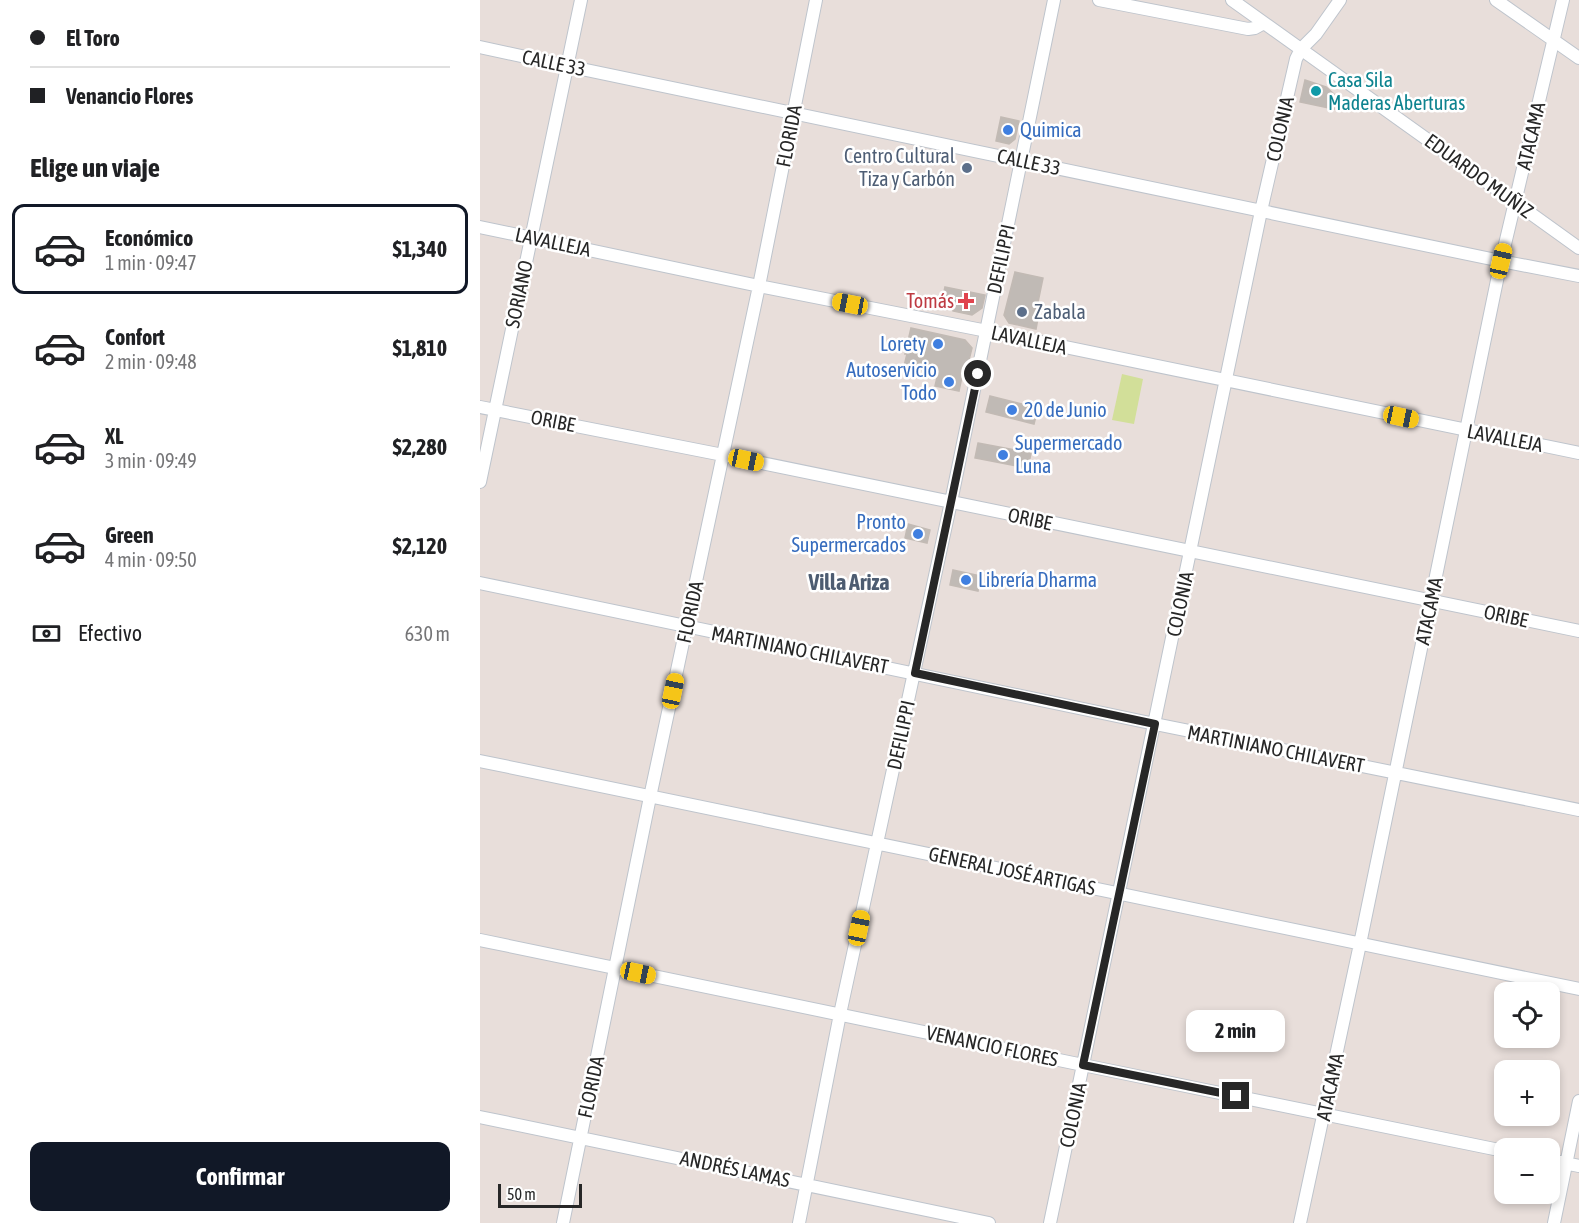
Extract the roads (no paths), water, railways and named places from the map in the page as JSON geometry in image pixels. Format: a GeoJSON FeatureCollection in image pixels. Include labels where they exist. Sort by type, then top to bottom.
{"type":"FeatureCollection","features":[{"type":"Feature","properties":{"kind":"street","name":"SORIANO"},"geometry":{"type":"LineString","coordinates":[[480,482],[580,0]]}},
{"type":"Feature","properties":{"kind":"street","name":"FLORIDA"},"geometry":{"type":"LineString","coordinates":[[563,1223],[650,797],[759,286],[816,0]]}},
{"type":"Feature","properties":{"kind":"street","name":"DEFILIPPI"},"geometry":{"type":"LineString","coordinates":[[799,1223],[840,1014],[915,673],[1054,0]]}},
{"type":"Feature","properties":{"kind":"street"},"geometry":{"type":"LineString","coordinates":[[1099,0],[1248,29],[1264,23]]}},
{"type":"Feature","properties":{"kind":"street","name":"EDUARDO MUÑIZ"},"geometry":{"type":"LineString","coordinates":[[1232,0],[1579,248]]}},
{"type":"Feature","properties":{"kind":"street","name":"COLONIA"},"geometry":{"type":"LineString","coordinates":[[1050,1223],[1261,211],[1296,59],[1301,49],[1316,34],[1340,0]]}},
{"type":"Feature","properties":{"kind":"street"},"geometry":{"type":"LineString","coordinates":[[1496,0],[1579,58]]}},
{"type":"Feature","properties":{"kind":"street","name":"ATACAMA"},"geometry":{"type":"LineString","coordinates":[[1300,1223],[1501,261],[1563,0]]}},
{"type":"Feature","properties":{"kind":"street","name":"CALLE 33"},"geometry":{"type":"LineString","coordinates":[[480,47],[1579,276]]}},
{"type":"Feature","properties":{"kind":"street","name":"LAVALLEJA"},"geometry":{"type":"LineString","coordinates":[[480,227],[1579,453]]}},
{"type":"Feature","properties":{"kind":"street","name":"ORIBE"},"geometry":{"type":"LineString","coordinates":[[480,406],[1579,631]]}},
{"type":"Feature","properties":{"kind":"street","name":"MARTINIANO CHILAVERT"},"geometry":{"type":"LineString","coordinates":[[480,583],[1579,810]]}},
{"type":"Feature","properties":{"kind":"street","name":"GENERAL JOSÉ ARTIGAS"},"geometry":{"type":"LineString","coordinates":[[480,761],[1579,989]]}},
{"type":"Feature","properties":{"kind":"street","name":"VENANCIO FLORES"},"geometry":{"type":"LineString","coordinates":[[480,940],[1494,1149]]}},
{"type":"Feature","properties":{"kind":"street"},"geometry":{"type":"LineString","coordinates":[[1554,1223],[1573,1165],[1579,1101]]}},
{"type":"Feature","properties":{"kind":"street","name":"ANDRÉS LAMAS"},"geometry":{"type":"LineString","coordinates":[[480,1117],[989,1223]]}},
{"type":"Feature","properties":{"kind":"place","name":"Casa Sila Maderas Aberturas"},"geometry":{"type":"Point","coordinates":[1316,91]}},
{"type":"Feature","properties":{"kind":"place","name":"Quimica"},"geometry":{"type":"Point","coordinates":[1008,130]}},
{"type":"Feature","properties":{"kind":"place","name":"Centro Cultural Tiza y Carbón"},"geometry":{"type":"Point","coordinates":[967,168]}},
{"type":"Feature","properties":{"kind":"place","name":"Tomás"},"geometry":{"type":"Point","coordinates":[966,301]}},
{"type":"Feature","properties":{"kind":"place","name":"Zabala"},"geometry":{"type":"Point","coordinates":[1022,312]}},
{"type":"Feature","properties":{"kind":"place","name":"Lorety"},"geometry":{"type":"Point","coordinates":[938,344]}},
{"type":"Feature","properties":{"kind":"place","name":"Autoservicio Todo"},"geometry":{"type":"Point","coordinates":[949,382]}},
{"type":"Feature","properties":{"kind":"place","name":"20 de Junio"},"geometry":{"type":"Point","coordinates":[1012,410]}},
{"type":"Feature","properties":{"kind":"place","name":"Supermercado Luna"},"geometry":{"type":"Point","coordinates":[1003,455]}},
{"type":"Feature","properties":{"kind":"place","name":"Pronto Supermercados"},"geometry":{"type":"Point","coordinates":[918,534]}},
{"type":"Feature","properties":{"kind":"place","name":"Librería Dharma"},"geometry":{"type":"Point","coordinates":[966,580]}},
{"type":"Feature","properties":{"kind":"district","name":"Villa Ariza"},"geometry":{"type":"Point","coordinates":[849,582]}}]}
